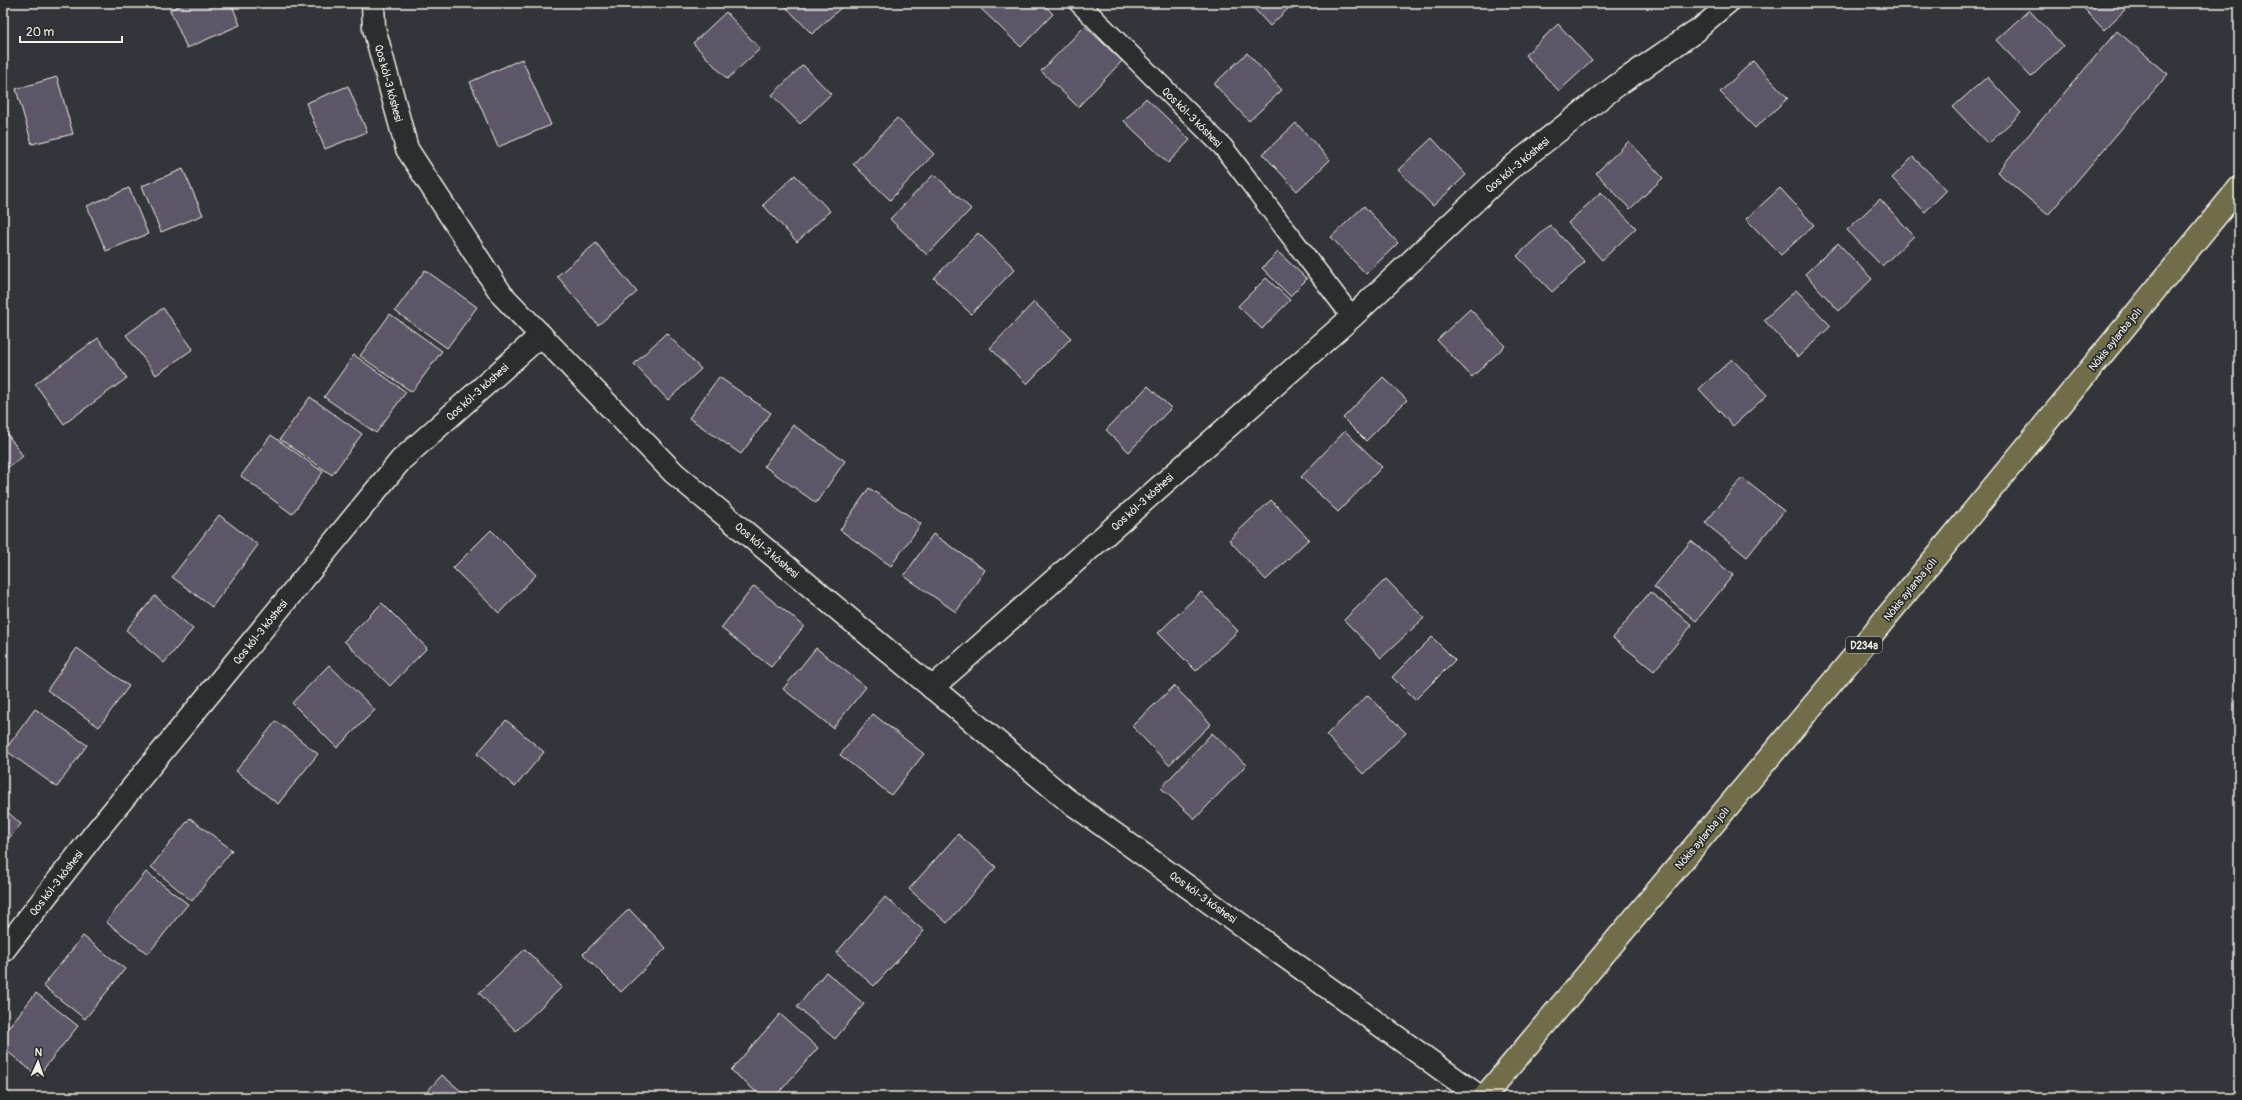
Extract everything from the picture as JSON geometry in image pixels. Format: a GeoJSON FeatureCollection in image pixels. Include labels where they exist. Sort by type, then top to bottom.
{"type":"FeatureCollection","features":[{"type":"Feature","properties":{"kind":"main road","name":"Nókis aylanba jolı"},"geometry":{"type":"LineString","coordinates":[[1484,1097],[1856,654],[2239,188]]}},
{"type":"Feature","properties":{"kind":"street","name":"Qos kól-3 kóshesi"},"geometry":{"type":"LineString","coordinates":[[373,3],[374,28],[407,149],[502,296],[674,473],[1066,799],[1480,1097]]}},
{"type":"Feature","properties":{"kind":"street","name":"Qos kól-3 kóshesi"},"geometry":{"type":"LineString","coordinates":[[932,688],[1352,317],[1508,170],[1616,86],[1696,31]]}},
{"type":"Feature","properties":{"kind":"street","name":"Qos kól-3 kóshesi"},"geometry":{"type":"LineString","coordinates":[[3,951],[96,832],[401,460],[541,336]]}},
{"type":"Feature","properties":{"kind":"lane","name":"Qos kól-3 kóshesi"},"geometry":{"type":"LineString","coordinates":[[1079,3],[1223,147],[1352,317]]}},
{"type":"Feature","properties":{"kind":"lane"},"geometry":{"type":"LineString","coordinates":[[1696,31],[1729,3]]}},
{"type":"Feature","properties":{"kind":"building"},"geometry":{"type":"Polygon","coordinates":[[[185,3],[231,3],[240,25],[187,48],[170,10],[185,3]]]}},
{"type":"Feature","properties":{"kind":"building"},"geometry":{"type":"Polygon","coordinates":[[[782,3],[844,3],[845,4],[812,34],[782,3]]]}},
{"type":"Feature","properties":{"kind":"building"},"geometry":{"type":"Polygon","coordinates":[[[975,3],[1042,3],[1053,14],[1021,47],[975,3]]]}},
{"type":"Feature","properties":{"kind":"building"},"geometry":{"type":"Polygon","coordinates":[[[1249,3],[1294,3],[1270,26],[1249,3]]]}},
{"type":"Feature","properties":{"kind":"building"},"geometry":{"type":"Polygon","coordinates":[[[2079,3],[2132,3],[2104,30],[2079,3]]]}},
{"type":"Feature","properties":{"kind":"building"},"geometry":{"type":"Polygon","coordinates":[[[2029,10],[2063,46],[2031,77],[1996,40],[2029,10]]]}},
{"type":"Feature","properties":{"kind":"building"},"geometry":{"type":"Polygon","coordinates":[[[726,12],[760,49],[727,79],[693,43],[726,12]]]}},
{"type":"Feature","properties":{"kind":"building"},"geometry":{"type":"Polygon","coordinates":[[[1558,24],[1592,61],[1559,91],[1525,55],[1558,24]]]}},
{"type":"Feature","properties":{"kind":"building"},"geometry":{"type":"Polygon","coordinates":[[[1085,26],[1122,61],[1078,107],[1041,71],[1085,26]]]}},
{"type":"Feature","properties":{"kind":"building"},"geometry":{"type":"Polygon","coordinates":[[[2117,31],[2168,74],[2048,215],[1997,172],[2117,31]]]}},
{"type":"Feature","properties":{"kind":"building"},"geometry":{"type":"Polygon","coordinates":[[[1247,53],[1282,90],[1249,121],[1214,84],[1247,53]]]}},
{"type":"Feature","properties":{"kind":"building"},"geometry":{"type":"Polygon","coordinates":[[[522,59],[551,125],[498,147],[470,82],[522,59]]]}},
{"type":"Feature","properties":{"kind":"building"},"geometry":{"type":"Polygon","coordinates":[[[1753,61],[1788,98],[1755,128],[1720,92],[1753,61]]]}},
{"type":"Feature","properties":{"kind":"building"},"geometry":{"type":"Polygon","coordinates":[[[803,65],[831,94],[800,124],[772,95],[803,65]]]}},
{"type":"Feature","properties":{"kind":"building"},"geometry":{"type":"Polygon","coordinates":[[[57,77],[73,134],[32,144],[16,89],[57,77]]]}},
{"type":"Feature","properties":{"kind":"building"},"geometry":{"type":"Polygon","coordinates":[[[1987,77],[2021,113],[1988,144],[1953,107],[1987,77]]]}},
{"type":"Feature","properties":{"kind":"building"},"geometry":{"type":"Polygon","coordinates":[[[348,86],[367,132],[325,149],[306,103],[348,86]]]}},
{"type":"Feature","properties":{"kind":"building"},"geometry":{"type":"Polygon","coordinates":[[[1146,98],[1190,140],[1168,163],[1124,121],[1146,98]]]}},
{"type":"Feature","properties":{"kind":"building"},"geometry":{"type":"Polygon","coordinates":[[[897,118],[934,154],[890,200],[853,164],[897,118]]]}},
{"type":"Feature","properties":{"kind":"building"},"geometry":{"type":"Polygon","coordinates":[[[1296,123],[1330,160],[1297,191],[1263,154],[1296,123]]]}},
{"type":"Feature","properties":{"kind":"building"},"geometry":{"type":"Polygon","coordinates":[[[1432,138],[1466,175],[1433,206],[1398,170],[1432,138]]]}},
{"type":"Feature","properties":{"kind":"building"},"geometry":{"type":"Polygon","coordinates":[[[1629,141],[1663,178],[1630,209],[1596,173],[1629,141]]]}},
{"type":"Feature","properties":{"kind":"building"},"geometry":{"type":"Polygon","coordinates":[[[1913,157],[1947,190],[1925,212],[1892,178],[1913,157]]]}},
{"type":"Feature","properties":{"kind":"building"},"geometry":{"type":"Polygon","coordinates":[[[183,169],[203,215],[161,232],[142,186],[183,169]]]}},
{"type":"Feature","properties":{"kind":"building"},"geometry":{"type":"Polygon","coordinates":[[[934,174],[971,209],[927,255],[890,219],[934,174]]]}},
{"type":"Feature","properties":{"kind":"building"},"geometry":{"type":"Polygon","coordinates":[[[795,175],[830,211],[797,242],[763,205],[795,175]]]}},
{"type":"Feature","properties":{"kind":"building"},"geometry":{"type":"Polygon","coordinates":[[[129,188],[148,234],[106,251],[87,206],[129,188]]]}},
{"type":"Feature","properties":{"kind":"building"},"geometry":{"type":"Polygon","coordinates":[[[1780,188],[1814,225],[1781,255],[1746,219],[1780,188]]]}},
{"type":"Feature","properties":{"kind":"building"},"geometry":{"type":"Polygon","coordinates":[[[1601,192],[1636,228],[1602,260],[1568,223],[1601,192]]]}},
{"type":"Feature","properties":{"kind":"building"},"geometry":{"type":"Polygon","coordinates":[[[1880,199],[1914,236],[1882,266],[1847,230],[1880,199]]]}},
{"type":"Feature","properties":{"kind":"building"},"geometry":{"type":"Polygon","coordinates":[[[1364,206],[1398,243],[1366,274],[1331,237],[1364,206]]]}},
{"type":"Feature","properties":{"kind":"building"},"geometry":{"type":"Polygon","coordinates":[[[1550,225],[1585,262],[1552,292],[1517,256],[1550,225]]]}},
{"type":"Feature","properties":{"kind":"building"},"geometry":{"type":"Polygon","coordinates":[[[978,233],[1015,269],[971,314],[934,278],[978,233]]]}},
{"type":"Feature","properties":{"kind":"building"},"geometry":{"type":"Polygon","coordinates":[[[596,243],[637,292],[598,325],[557,276],[596,243]]]}},
{"type":"Feature","properties":{"kind":"building"},"geometry":{"type":"Polygon","coordinates":[[[1838,243],[1872,279],[1839,311],[1805,274],[1838,243]]]}},
{"type":"Feature","properties":{"kind":"building"},"geometry":{"type":"Polygon","coordinates":[[[1278,252],[1307,279],[1290,296],[1262,268],[1278,252]]]}},
{"type":"Feature","properties":{"kind":"building"},"geometry":{"type":"Polygon","coordinates":[[[425,270],[477,307],[447,348],[395,311],[425,270]]]}},
{"type":"Feature","properties":{"kind":"building"},"geometry":{"type":"Polygon","coordinates":[[[1266,278],[1290,300],[1262,329],[1238,306],[1266,278]]]}},
{"type":"Feature","properties":{"kind":"building"},"geometry":{"type":"Polygon","coordinates":[[[1796,290],[1831,326],[1798,357],[1764,320],[1796,290]]]}},
{"type":"Feature","properties":{"kind":"building"},"geometry":{"type":"Polygon","coordinates":[[[1034,302],[1071,338],[1027,384],[990,348],[1034,302]]]}},
{"type":"Feature","properties":{"kind":"building"},"geometry":{"type":"Polygon","coordinates":[[[163,308],[193,349],[156,375],[126,335],[163,308]]]}},
{"type":"Feature","properties":{"kind":"building"},"geometry":{"type":"Polygon","coordinates":[[[1470,309],[1505,346],[1472,377],[1437,340],[1470,309]]]}},
{"type":"Feature","properties":{"kind":"building"},"geometry":{"type":"Polygon","coordinates":[[[390,314],[442,351],[412,392],[360,356],[390,314]]]}},
{"type":"Feature","properties":{"kind":"building"},"geometry":{"type":"Polygon","coordinates":[[[666,333],[701,369],[668,400],[634,364],[666,333]]]}},
{"type":"Feature","properties":{"kind":"building"},"geometry":{"type":"Polygon","coordinates":[[[98,338],[127,378],[64,424],[35,384],[98,338]]]}},
{"type":"Feature","properties":{"kind":"building"},"geometry":{"type":"Polygon","coordinates":[[[354,355],[406,392],[376,433],[324,397],[354,355]]]}},
{"type":"Feature","properties":{"kind":"building"},"geometry":{"type":"Polygon","coordinates":[[[1732,359],[1767,395],[1733,426],[1699,389],[1732,359]]]}},
{"type":"Feature","properties":{"kind":"building"},"geometry":{"type":"Polygon","coordinates":[[[719,377],[771,413],[741,454],[689,418],[719,377]]]}},
{"type":"Feature","properties":{"kind":"building"},"geometry":{"type":"Polygon","coordinates":[[[1383,377],[1407,400],[1366,441],[1343,418],[1383,377]]]}},
{"type":"Feature","properties":{"kind":"building"},"geometry":{"type":"Polygon","coordinates":[[[1148,386],[1171,408],[1129,452],[1106,430],[1148,386]]]}},
{"type":"Feature","properties":{"kind":"building"},"geometry":{"type":"Polygon","coordinates":[[[310,397],[362,434],[332,475],[280,439],[310,397]]]}},
{"type":"Feature","properties":{"kind":"building"},"geometry":{"type":"Polygon","coordinates":[[[793,425],[845,461],[816,503],[764,466],[793,425]]]}},
{"type":"Feature","properties":{"kind":"building"},"geometry":{"type":"Polygon","coordinates":[[[3,428],[23,456],[3,471],[3,428]]]}},
{"type":"Feature","properties":{"kind":"building"},"geometry":{"type":"Polygon","coordinates":[[[1345,431],[1382,467],[1338,512],[1301,477],[1345,431]]]}},
{"type":"Feature","properties":{"kind":"building"},"geometry":{"type":"Polygon","coordinates":[[[271,435],[323,472],[292,514],[241,476],[271,435]]]}},
{"type":"Feature","properties":{"kind":"building"},"geometry":{"type":"Polygon","coordinates":[[[1742,478],[1784,511],[1747,557],[1705,523],[1742,478]]]}},
{"type":"Feature","properties":{"kind":"building"},"geometry":{"type":"Polygon","coordinates":[[[869,488],[921,524],[891,566],[840,530],[869,488]]]}},
{"type":"Feature","properties":{"kind":"building"},"geometry":{"type":"Polygon","coordinates":[[[1271,500],[1309,539],[1266,580],[1229,540],[1271,500]]]}},
{"type":"Feature","properties":{"kind":"building"},"geometry":{"type":"Polygon","coordinates":[[[219,515],[258,545],[212,607],[172,577],[219,515]]]}},
{"type":"Feature","properties":{"kind":"building"},"geometry":{"type":"Polygon","coordinates":[[[491,530],[536,575],[499,613],[453,568],[491,530]]]}},
{"type":"Feature","properties":{"kind":"building"},"geometry":{"type":"Polygon","coordinates":[[[933,534],[985,570],[956,612],[904,576],[933,534]]]}},
{"type":"Feature","properties":{"kind":"building"},"geometry":{"type":"Polygon","coordinates":[[[1691,541],[1733,575],[1696,621],[1654,587],[1691,541]]]}},
{"type":"Feature","properties":{"kind":"building"},"geometry":{"type":"Polygon","coordinates":[[[1386,579],[1424,618],[1381,658],[1344,620],[1386,579]]]}},
{"type":"Feature","properties":{"kind":"building"},"geometry":{"type":"Polygon","coordinates":[[[754,586],[804,626],[771,667],[721,628],[754,586]]]}},
{"type":"Feature","properties":{"kind":"building"},"geometry":{"type":"Polygon","coordinates":[[[1201,592],[1238,631],[1196,671],[1158,633],[1201,592]]]}},
{"type":"Feature","properties":{"kind":"building"},"geometry":{"type":"Polygon","coordinates":[[[1650,592],[1692,625],[1654,671],[1613,638],[1650,592]]]}},
{"type":"Feature","properties":{"kind":"building"},"geometry":{"type":"Polygon","coordinates":[[[155,596],[193,629],[164,663],[126,630],[155,596]]]}},
{"type":"Feature","properties":{"kind":"building"},"geometry":{"type":"Polygon","coordinates":[[[382,603],[427,648],[390,686],[344,641],[382,603]]]}},
{"type":"Feature","properties":{"kind":"building"},"geometry":{"type":"Polygon","coordinates":[[[1432,637],[1455,660],[1415,700],[1392,677],[1432,637]]]}},
{"type":"Feature","properties":{"kind":"building"},"geometry":{"type":"Polygon","coordinates":[[[77,648],[129,686],[99,727],[47,690],[77,648]]]}},
{"type":"Feature","properties":{"kind":"building"},"geometry":{"type":"Polygon","coordinates":[[[816,648],[866,687],[833,728],[783,689],[816,648]]]}},
{"type":"Feature","properties":{"kind":"building"},"geometry":{"type":"Polygon","coordinates":[[[329,665],[375,710],[337,748],[292,703],[329,665]]]}},
{"type":"Feature","properties":{"kind":"building"},"geometry":{"type":"Polygon","coordinates":[[[1174,686],[1211,724],[1169,765],[1132,726],[1174,686]]]}},
{"type":"Feature","properties":{"kind":"building"},"geometry":{"type":"Polygon","coordinates":[[[1368,695],[1406,733],[1363,774],[1326,735],[1368,695]]]}},
{"type":"Feature","properties":{"kind":"building"},"geometry":{"type":"Polygon","coordinates":[[[35,709],[87,745],[57,787],[5,750],[35,709]]]}},
{"type":"Feature","properties":{"kind":"building"},"geometry":{"type":"Polygon","coordinates":[[[873,714],[924,754],[891,795],[840,755],[873,714]]]}},
{"type":"Feature","properties":{"kind":"building"},"geometry":{"type":"Polygon","coordinates":[[[506,720],[544,752],[515,787],[477,754],[506,720]]]}},
{"type":"Feature","properties":{"kind":"building"},"geometry":{"type":"Polygon","coordinates":[[[276,721],[318,754],[278,804],[236,771],[276,721]]]}},
{"type":"Feature","properties":{"kind":"building"},"geometry":{"type":"Polygon","coordinates":[[[1212,733],[1246,765],[1195,819],[1161,788],[1212,733]]]}},
{"type":"Feature","properties":{"kind":"building"},"geometry":{"type":"Polygon","coordinates":[[[3,808],[21,824],[3,845],[3,808]]]}},
{"type":"Feature","properties":{"kind":"building"},"geometry":{"type":"Polygon","coordinates":[[[190,818],[232,850],[192,901],[151,867],[190,818]]]}},
{"type":"Feature","properties":{"kind":"building"},"geometry":{"type":"Polygon","coordinates":[[[958,834],[996,867],[947,923],[909,889],[958,834]]]}},
{"type":"Feature","properties":{"kind":"building"},"geometry":{"type":"Polygon","coordinates":[[[146,872],[188,904],[148,954],[106,922],[146,872]]]}},
{"type":"Feature","properties":{"kind":"building"},"geometry":{"type":"Polygon","coordinates":[[[885,897],[924,931],[874,986],[836,953],[885,897]]]}},
{"type":"Feature","properties":{"kind":"building"},"geometry":{"type":"Polygon","coordinates":[[[629,909],[666,948],[621,992],[583,954],[629,909]]]}},
{"type":"Feature","properties":{"kind":"building"},"geometry":{"type":"Polygon","coordinates":[[[83,936],[125,969],[85,1019],[43,986],[83,936]]]}},
{"type":"Feature","properties":{"kind":"building"},"geometry":{"type":"Polygon","coordinates":[[[525,949],[562,987],[516,1031],[479,993],[525,949]]]}},
{"type":"Feature","properties":{"kind":"building"},"geometry":{"type":"Polygon","coordinates":[[[826,972],[864,1004],[835,1039],[797,1007],[826,972]]]}},
{"type":"Feature","properties":{"kind":"building"},"geometry":{"type":"Polygon","coordinates":[[[36,993],[78,1026],[38,1076],[3,1048],[3,1034],[36,993]]]}},
{"type":"Feature","properties":{"kind":"building"},"geometry":{"type":"Polygon","coordinates":[[[780,1014],[818,1048],[775,1097],[762,1097],[731,1070],[780,1014]]]}},
{"type":"Feature","properties":{"kind":"building"},"geometry":{"type":"Polygon","coordinates":[[[442,1075],[468,1097],[422,1097],[442,1075]]]}}]}
